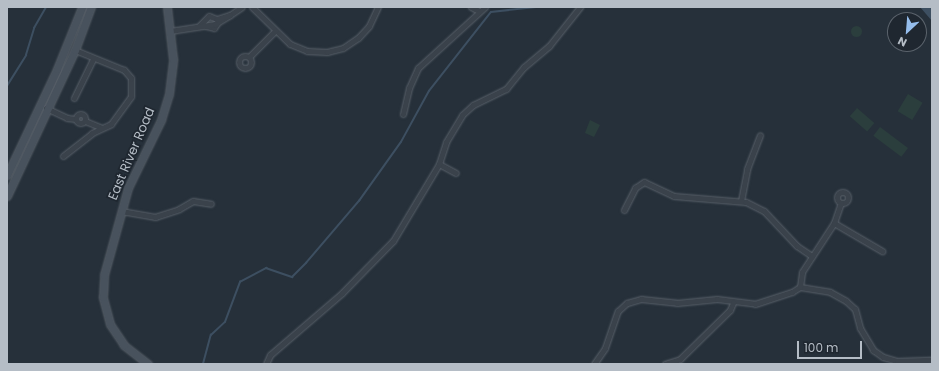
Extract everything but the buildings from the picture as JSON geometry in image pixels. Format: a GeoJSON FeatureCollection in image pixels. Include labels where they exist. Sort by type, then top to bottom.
{"type":"FeatureCollection","features":[{"type":"Feature","properties":{"kind":"main road"},"geometry":{"type":"LineString","coordinates":[[7,175],[41,105],[82,7]]}},
{"type":"Feature","properties":{"kind":"main road"},"geometry":{"type":"LineString","coordinates":[[86,7],[83,16],[86,21]]}},
{"type":"Feature","properties":{"kind":"main road"},"geometry":{"type":"LineString","coordinates":[[7,196],[75,50],[91,7]]}},
{"type":"Feature","properties":{"kind":"main road","name":"East River Road"},"geometry":{"type":"LineString","coordinates":[[148,364],[131,352],[116,336],[105,307],[104,275],[128,188],[161,120],[169,94],[173,65],[167,7]]}},
{"type":"Feature","properties":{"kind":"street"},"geometry":{"type":"LineString","coordinates":[[170,31],[198,26],[206,26],[213,29],[218,21],[242,7]]}},
{"type":"Feature","properties":{"kind":"street"},"geometry":{"type":"LineString","coordinates":[[252,7],[275,31],[299,48],[317,52],[337,51],[351,43],[364,32],[378,7]]}},
{"type":"Feature","properties":{"kind":"street"},"geometry":{"type":"LineString","coordinates":[[471,7],[479,11]]}},
{"type":"Feature","properties":{"kind":"street"},"geometry":{"type":"LineString","coordinates":[[403,114],[409,88],[418,68],[485,7]]}},
{"type":"Feature","properties":{"kind":"street"},"geometry":{"type":"LineString","coordinates":[[266,364],[270,355],[342,293],[376,260],[410,215],[439,164],[446,142],[462,115],[473,106],[506,89],[524,68],[549,46],[580,7]]}},
{"type":"Feature","properties":{"kind":"street"},"geometry":{"type":"LineString","coordinates":[[198,26],[209,16],[218,21]]}},
{"type":"Feature","properties":{"kind":"street"},"geometry":{"type":"LineString","coordinates":[[249,57],[275,31]]}},
{"type":"Feature","properties":{"kind":"street"},"geometry":{"type":"LineString","coordinates":[[64,156],[92,133],[111,124],[126,107],[131,96],[131,78],[118,66],[93,59],[75,50]]}},
{"type":"Feature","properties":{"kind":"street"},"geometry":{"type":"LineString","coordinates":[[74,98],[93,59]]}},
{"type":"Feature","properties":{"kind":"street"},"geometry":{"type":"LineString","coordinates":[[41,105],[67,118],[76,119],[82,114],[85,121],[102,128]]}},
{"type":"Feature","properties":{"kind":"street"},"geometry":{"type":"LineString","coordinates":[[741,201],[747,169],[760,135]]}},
{"type":"Feature","properties":{"kind":"street"},"geometry":{"type":"LineString","coordinates":[[439,164],[456,173]]}},
{"type":"Feature","properties":{"kind":"street"},"geometry":{"type":"LineString","coordinates":[[624,210],[635,188],[644,182],[674,196],[741,201],[754,204],[764,211],[797,246],[812,256]]}},
{"type":"Feature","properties":{"kind":"street"},"geometry":{"type":"LineString","coordinates":[[121,211],[155,217],[179,209],[192,202],[211,204]]}},
{"type":"Feature","properties":{"kind":"street"},"geometry":{"type":"LineString","coordinates":[[800,287],[802,272],[834,223],[841,203]]}},
{"type":"Feature","properties":{"kind":"street"},"geometry":{"type":"LineString","coordinates":[[834,223],[882,251]]}},
{"type":"Feature","properties":{"kind":"street"},"geometry":{"type":"LineString","coordinates":[[594,364],[605,348],[618,311],[627,304],[640,299],[677,303],[717,300],[733,303],[755,304],[792,292],[800,287],[830,292],[846,301],[855,309],[860,328],[873,350],[883,357],[897,361],[932,360]]}},
{"type":"Feature","properties":{"kind":"street"},"geometry":{"type":"LineString","coordinates":[[665,364],[680,359],[730,310],[733,303]]}},
{"type":"Feature","properties":{"kind":"green space"},"geometry":{"type":"Polygon","coordinates":[[[854,26],[858,26],[860,27],[860,35],[854,36],[851,33],[851,29],[854,26]]]}},
{"type":"Feature","properties":{"kind":"green space"},"geometry":{"type":"Polygon","coordinates":[[[908,94],[923,103],[912,120],[898,111],[908,94]]]}},
{"type":"Feature","properties":{"kind":"green space"},"geometry":{"type":"Polygon","coordinates":[[[857,108],[874,123],[867,131],[850,116],[857,108]]]}},
{"type":"Feature","properties":{"kind":"green space"},"geometry":{"type":"Polygon","coordinates":[[[590,120],[600,125],[594,137],[585,133],[590,120]]]}},
{"type":"Feature","properties":{"kind":"green space"},"geometry":{"type":"Polygon","coordinates":[[[880,127],[908,148],[901,157],[873,136],[880,127]]]}},
{"type":"Feature","properties":{"kind":"water"},"geometry":{"type":"Polygon","coordinates":[[[920,7],[932,7],[932,21],[927,15],[927,12],[924,12],[920,7]]]}},
{"type":"Feature","properties":{"kind":"waterway"},"geometry":{"type":"LineString","coordinates":[[7,86],[26,55],[34,28],[46,7]]}},
{"type":"Feature","properties":{"kind":"waterway"},"geometry":{"type":"LineString","coordinates":[[203,364],[211,335],[225,322],[240,282],[266,268],[292,277],[306,263],[359,201],[401,142],[429,91],[491,12],[536,7]]}}]}
